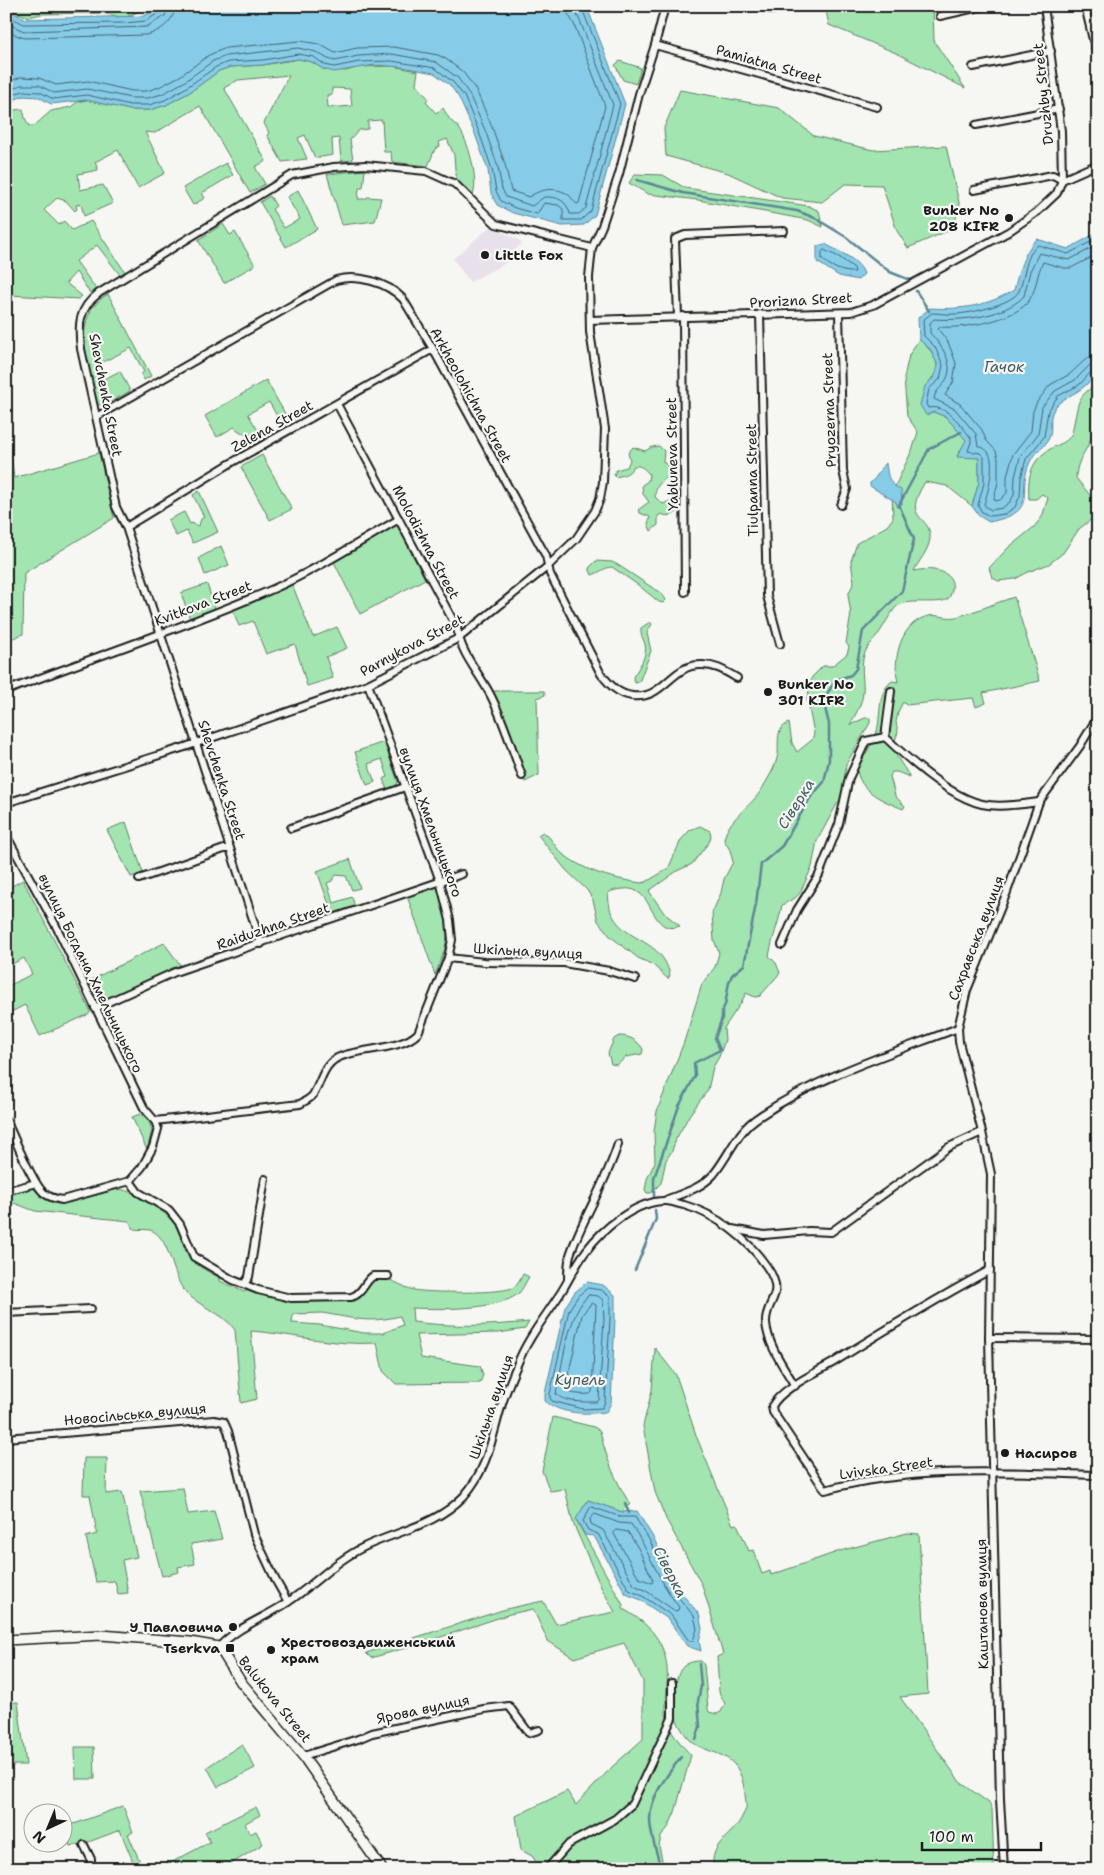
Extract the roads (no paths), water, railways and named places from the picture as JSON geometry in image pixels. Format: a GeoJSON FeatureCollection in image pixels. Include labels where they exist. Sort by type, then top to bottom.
{"type":"FeatureCollection","features":[{"type":"Feature","properties":{"kind":"main road"},"geometry":{"type":"LineString","coordinates":[[6,1640],[101,1635],[190,1642],[219,1647]]}},
{"type":"Feature","properties":{"kind":"main road","name":"Balukova Street"},"geometry":{"type":"LineString","coordinates":[[219,1647],[241,1682],[303,1756],[382,1869]]}},
{"type":"Feature","properties":{"kind":"street"},"geometry":{"type":"LineString","coordinates":[[655,45],[665,6]]}},
{"type":"Feature","properties":{"kind":"street"},"geometry":{"type":"LineString","coordinates":[[758,6],[771,10],[778,6]]}},
{"type":"Feature","properties":{"kind":"street"},"geometry":{"type":"LineString","coordinates":[[940,16],[984,6]]}},
{"type":"Feature","properties":{"kind":"street","name":"Druzhby Street"},"geometry":{"type":"LineString","coordinates":[[1044,6],[1059,109],[1062,180]]}},
{"type":"Feature","properties":{"kind":"street"},"geometry":{"type":"LineString","coordinates":[[1084,6],[1098,61]]}},
{"type":"Feature","properties":{"kind":"street","name":"Parnykova Street"},"geometry":{"type":"LineString","coordinates":[[6,803],[197,742],[368,684],[458,638],[547,566],[576,539],[595,511],[600,499],[603,482],[605,429],[590,332],[589,277],[592,248],[602,226],[618,174],[638,94],[655,45]]}},
{"type":"Feature","properties":{"kind":"street","name":"Pamiatna Street"},"geometry":{"type":"LineString","coordinates":[[655,45],[877,107]]}},
{"type":"Feature","properties":{"kind":"street"},"geometry":{"type":"LineString","coordinates":[[973,67],[1051,51]]}},
{"type":"Feature","properties":{"kind":"street"},"geometry":{"type":"LineString","coordinates":[[976,125],[1059,109]]}},
{"type":"Feature","properties":{"kind":"street"},"geometry":{"type":"LineString","coordinates":[[974,190],[1053,175],[1062,180],[1098,164]]}},
{"type":"Feature","properties":{"kind":"street","name":"Shevchenka Street"},"geometry":{"type":"LineString","coordinates":[[261,944],[126,527],[116,507],[80,337],[81,316],[88,302],[99,293],[292,175],[334,167],[365,165],[426,171],[454,184],[496,224],[592,248]]}},
{"type":"Feature","properties":{"kind":"street","name":"Prorizna Street"},"geometry":{"type":"LineString","coordinates":[[590,320],[851,312],[873,305],[1008,232],[1037,212],[1056,193],[1062,180]]}},
{"type":"Feature","properties":{"kind":"street","name":"Yabluneva Street"},"geometry":{"type":"LineString","coordinates":[[685,592],[680,316],[675,239],[685,235],[784,231]]}},
{"type":"Feature","properties":{"kind":"street","name":"Arkheolohichna Street"},"geometry":{"type":"LineString","coordinates":[[96,417],[340,279],[364,279],[383,285],[403,299],[433,349],[546,556],[547,566],[602,674],[611,686],[623,695],[641,697],[656,692],[682,669],[700,664],[717,667],[737,678]]}},
{"type":"Feature","properties":{"kind":"street","name":"Pryozerna Street"},"geometry":{"type":"LineString","coordinates":[[839,313],[843,472],[847,489],[841,504]]}},
{"type":"Feature","properties":{"kind":"street","name":"Tiulpanna Street"},"geometry":{"type":"LineString","coordinates":[[760,314],[767,596],[780,644]]}},
{"type":"Feature","properties":{"kind":"street","name":"Zelena Street"},"geometry":{"type":"LineString","coordinates":[[126,527],[231,463],[433,349]]}},
{"type":"Feature","properties":{"kind":"street","name":"Molodizhna Street"},"geometry":{"type":"LineString","coordinates":[[337,404],[457,628],[460,645],[490,694],[503,722],[522,776]]}},
{"type":"Feature","properties":{"kind":"street","name":"Kvitkova Street"},"geometry":{"type":"LineString","coordinates":[[6,691],[256,596],[302,575],[399,519]]}},
{"type":"Feature","properties":{"kind":"street","name":"вулиця Хмельницького"},"geometry":{"type":"LineString","coordinates":[[155,1120],[300,1104],[314,1094],[320,1077],[332,1061],[341,1056],[383,1048],[414,1037],[418,1032],[448,958],[452,933],[440,881],[368,684]]}},
{"type":"Feature","properties":{"kind":"street"},"geometry":{"type":"LineString","coordinates":[[885,737],[891,691]]}},
{"type":"Feature","properties":{"kind":"street","name":"Сахравська вулиця"},"geometry":{"type":"LineString","coordinates":[[989,1338],[991,1174],[959,1042],[958,1028],[967,990],[1007,892],[1039,802],[1080,746],[1098,716]]}},
{"type":"Feature","properties":{"kind":"street"},"geometry":{"type":"LineString","coordinates":[[885,737],[944,785],[968,800],[983,804],[1013,805],[1039,802]]}},
{"type":"Feature","properties":{"kind":"street"},"geometry":{"type":"LineString","coordinates":[[782,945],[797,910],[819,875],[839,824],[849,778],[866,741],[885,737]]}},
{"type":"Feature","properties":{"kind":"street"},"geometry":{"type":"LineString","coordinates":[[291,828],[405,787]]}},
{"type":"Feature","properties":{"kind":"street","name":"вулиця Богдана Хмельницького"},"geometry":{"type":"LineString","coordinates":[[6,835],[56,926],[144,1108],[155,1120]]}},
{"type":"Feature","properties":{"kind":"street"},"geometry":{"type":"LineString","coordinates":[[139,879],[224,849],[230,849]]}},
{"type":"Feature","properties":{"kind":"street","name":"Raiduzhna Street"},"geometry":{"type":"LineString","coordinates":[[95,1008],[175,972],[462,874]]}},
{"type":"Feature","properties":{"kind":"street","name":"Шкільна вулиця"},"geometry":{"type":"LineString","coordinates":[[448,958],[484,962],[564,963],[609,971],[635,980]]}},
{"type":"Feature","properties":{"kind":"street","name":"Шкільна вулиця"},"geometry":{"type":"LineString","coordinates":[[219,1647],[233,1634],[288,1602],[344,1558],[366,1546],[430,1522],[446,1512],[464,1496],[477,1480],[486,1462],[502,1403],[518,1362],[532,1336],[586,1252],[596,1238],[607,1228],[637,1208],[695,1190],[712,1176],[740,1133],[758,1116],[834,1075],[878,1056],[958,1028]]}},
{"type":"Feature","properties":{"kind":"street"},"geometry":{"type":"LineString","coordinates":[[6,1120],[36,1183],[44,1193],[52,1198],[62,1200],[130,1181],[142,1167],[153,1147],[158,1129],[155,1120]]}},
{"type":"Feature","properties":{"kind":"street"},"geometry":{"type":"LineString","coordinates":[[730,1228],[764,1235],[809,1231],[831,1232],[949,1147],[982,1132]]}},
{"type":"Feature","properties":{"kind":"street","name":"Шкільна вулиця"},"geometry":{"type":"LineString","coordinates":[[567,1282],[570,1257],[592,1204],[612,1164],[618,1144]]}},
{"type":"Feature","properties":{"kind":"street"},"geometry":{"type":"LineString","coordinates":[[244,1284],[249,1277],[265,1179]]}},
{"type":"Feature","properties":{"kind":"street"},"geometry":{"type":"LineString","coordinates":[[130,1181],[138,1192],[169,1210],[180,1224],[194,1257],[233,1280],[258,1290],[291,1298],[351,1297],[359,1294],[364,1284],[373,1276],[388,1276]]}},
{"type":"Feature","properties":{"kind":"street"},"geometry":{"type":"LineString","coordinates":[[6,1191],[36,1183]]}},
{"type":"Feature","properties":{"kind":"street"},"geometry":{"type":"LineString","coordinates":[[666,1200],[695,1208],[730,1228],[755,1252],[767,1268],[775,1281],[776,1291],[766,1323],[777,1356],[795,1386]]}},
{"type":"Feature","properties":{"kind":"street","name":"Lvivska Street"},"geometry":{"type":"LineString","coordinates":[[990,1270],[909,1316],[795,1386],[778,1398],[772,1406],[773,1412],[825,1490],[855,1482],[916,1474],[992,1471],[1098,1474]]}},
{"type":"Feature","properties":{"kind":"street"},"geometry":{"type":"LineString","coordinates":[[6,1313],[91,1309]]}},
{"type":"Feature","properties":{"kind":"street"},"geometry":{"type":"LineString","coordinates":[[989,1338],[1098,1339]]}},
{"type":"Feature","properties":{"kind":"street","name":"Каштанова вулиця"},"geometry":{"type":"LineString","coordinates":[[989,1338],[999,1789],[1004,1869]]}},
{"type":"Feature","properties":{"kind":"street","name":"Новосільська вулиця"},"geometry":{"type":"LineString","coordinates":[[6,1438],[214,1420],[224,1422],[228,1431],[254,1534],[288,1602]]}},
{"type":"Feature","properties":{"kind":"street"},"geometry":{"type":"LineString","coordinates":[[547,1869],[569,1844],[615,1819],[632,1804],[672,1718],[672,1683]]}},
{"type":"Feature","properties":{"kind":"street","name":"Ярова вулиця"},"geometry":{"type":"LineString","coordinates":[[303,1756],[372,1733],[484,1709],[509,1706],[530,1733],[538,1730]]}},
{"type":"Feature","properties":{"kind":"street"},"geometry":{"type":"LineString","coordinates":[[84,1845],[91,1859],[92,1869]]}},
{"type":"Feature","properties":{"kind":"water"},"geometry":{"type":"Polygon","coordinates":[[[159,6],[585,6],[625,104],[595,215],[584,225],[562,226],[513,213],[497,205],[491,193],[488,170],[459,98],[450,85],[434,73],[402,67],[375,65],[334,72],[323,69],[312,62],[299,59],[263,65],[230,67],[219,71],[190,92],[166,105],[150,110],[130,110],[86,100],[51,104],[39,97],[23,96],[6,107],[6,8],[24,19],[144,16],[159,6]]]}},
{"type":"Feature","properties":{"kind":"water","name":"Гачок"},"geometry":{"type":"Polygon","coordinates":[[[1098,232],[1098,374],[1083,387],[1060,402],[1054,409],[1051,416],[1049,437],[1044,446],[1031,460],[1027,472],[1022,506],[1006,518],[989,522],[979,516],[972,506],[979,482],[979,458],[957,457],[966,440],[946,417],[934,412],[926,415],[920,405],[925,386],[935,376],[938,366],[931,350],[919,339],[918,318],[930,308],[974,306],[994,300],[1014,290],[1025,256],[1037,239],[1068,249],[1098,232]]]}},
{"type":"Feature","properties":{"kind":"water"},"geometry":{"type":"Polygon","coordinates":[[[825,244],[853,260],[862,269],[864,274],[858,280],[839,276],[817,262],[817,246],[825,244]]]}},
{"type":"Feature","properties":{"kind":"water"},"geometry":{"type":"Polygon","coordinates":[[[886,463],[889,479],[893,485],[901,490],[902,504],[898,508],[896,502],[870,486],[870,483],[886,463]]]}},
{"type":"Feature","properties":{"kind":"water","name":"Купель"},"geometry":{"type":"Polygon","coordinates":[[[587,1282],[603,1285],[615,1295],[611,1403],[606,1412],[582,1413],[566,1411],[552,1406],[545,1401],[545,1393],[565,1307],[575,1292],[587,1282]]]}},
{"type":"Feature","properties":{"kind":"water"},"geometry":{"type":"Polygon","coordinates":[[[588,1500],[622,1512],[637,1511],[654,1539],[677,1588],[699,1614],[702,1629],[699,1641],[701,1651],[687,1646],[668,1619],[639,1599],[626,1594],[594,1536],[585,1535],[576,1519],[588,1500]]]}},
{"type":"Feature","properties":{"kind":"waterway"},"geometry":{"type":"LineString","coordinates":[[637,180],[683,193],[797,211],[815,218],[846,237],[890,272],[910,280]]}},
{"type":"Feature","properties":{"kind":"waterway"},"geometry":{"type":"LineString","coordinates":[[916,291],[929,311]]}},
{"type":"Feature","properties":{"kind":"waterway","name":"Сіверка"},"geometry":{"type":"LineString","coordinates":[[654,1197],[654,1178],[679,1106],[695,1076],[694,1063],[720,1050],[715,1038],[722,1018],[729,982],[732,975],[744,965],[756,904],[761,864],[782,846],[810,798],[824,782],[829,760],[829,724],[823,700],[836,680],[851,675],[856,669],[863,631],[902,591],[914,539],[899,505],[929,449],[961,432]]}},
{"type":"Feature","properties":{"kind":"waterway","name":"Сіверка"},"geometry":{"type":"LineString","coordinates":[[635,1270],[656,1219],[655,1210]]}},
{"type":"Feature","properties":{"kind":"waterway","name":"Сіверка"},"geometry":{"type":"LineString","coordinates":[[625,1503],[629,1513]]}},
{"type":"Feature","properties":{"kind":"waterway","name":"Сіверка"},"geometry":{"type":"LineString","coordinates":[[696,1739],[700,1727],[698,1701],[701,1686],[699,1664]]}},
{"type":"Feature","properties":{"kind":"waterway","name":"Сіверка"},"geometry":{"type":"LineString","coordinates":[[661,1869],[651,1831],[651,1810],[656,1794],[681,1757]]}},
{"type":"Feature","properties":{"kind":"place","name":"Bunker No 208 KIFR"},"geometry":{"type":"Point","coordinates":[1009,218]}},
{"type":"Feature","properties":{"kind":"place","name":"Little Fox"},"geometry":{"type":"Point","coordinates":[485,255]}},
{"type":"Feature","properties":{"kind":"place","name":"Bunker No 301 KIFR"},"geometry":{"type":"Point","coordinates":[768,692]}},
{"type":"Feature","properties":{"kind":"place","name":"Насиров"},"geometry":{"type":"Point","coordinates":[1005,1453]}},
{"type":"Feature","properties":{"kind":"place","name":"У Павловича"},"geometry":{"type":"Point","coordinates":[233,1627]}},
{"type":"Feature","properties":{"kind":"place","name":"Tserkva"},"geometry":{"type":"Point","coordinates":[230,1648]}},
{"type":"Feature","properties":{"kind":"place","name":"Хрестовоздвиженський храм"},"geometry":{"type":"Point","coordinates":[271,1650]}}]}
